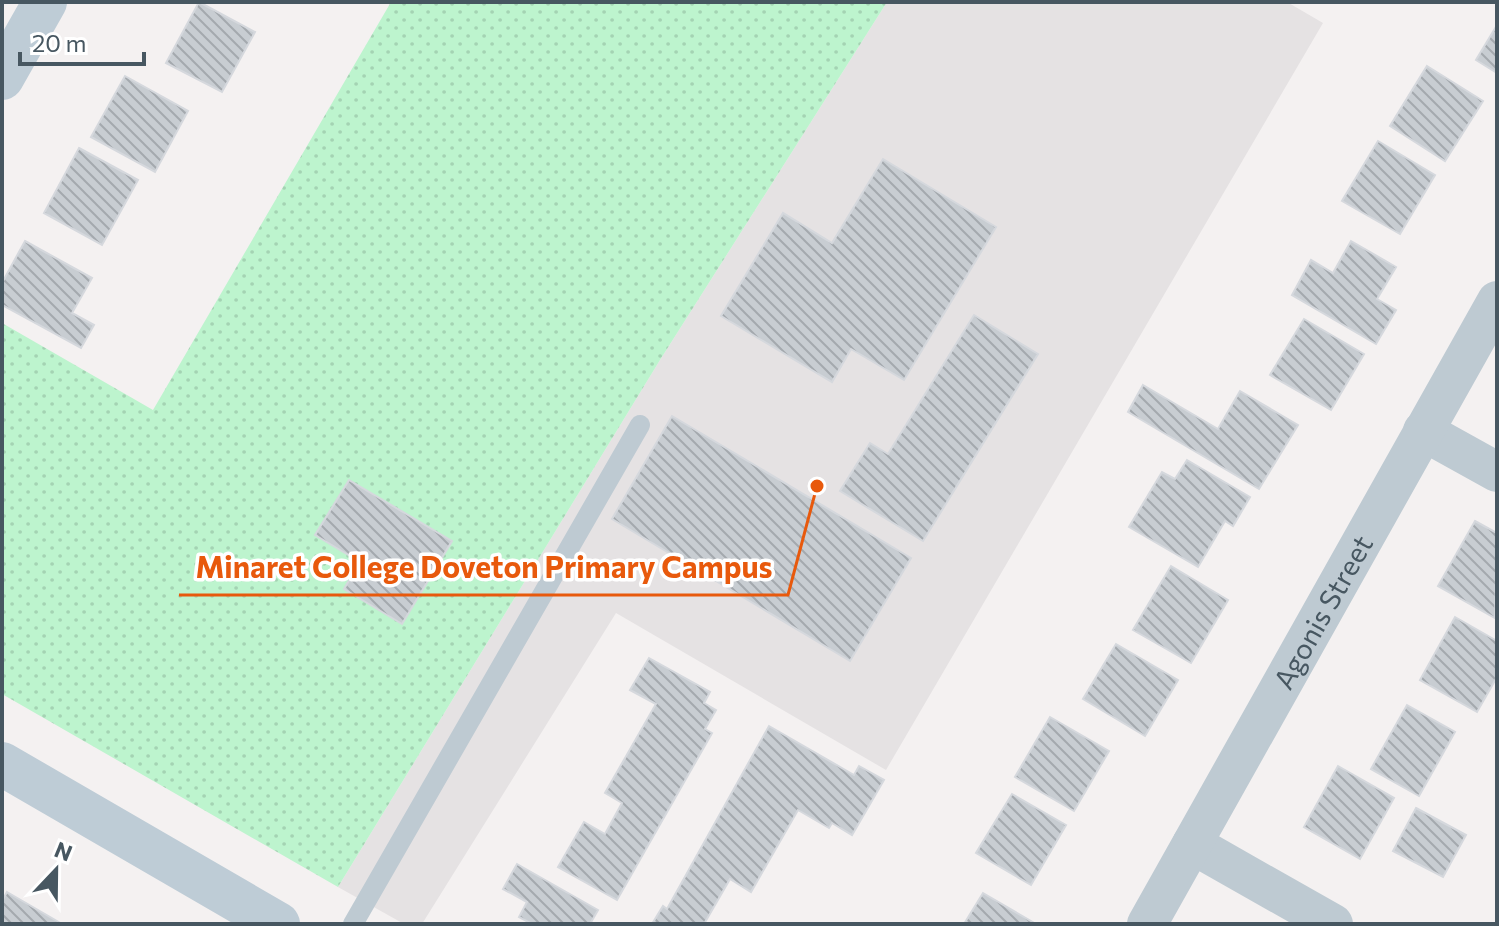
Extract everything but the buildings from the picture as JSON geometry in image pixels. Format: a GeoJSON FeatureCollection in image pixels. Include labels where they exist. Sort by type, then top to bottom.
{"type":"FeatureCollection","features":[{"type":"Feature","properties":{"kind":"main road"},"geometry":{"type":"LineString","coordinates":[[2,78],[45,2]]}},
{"type":"Feature","properties":{"kind":"main road"},"geometry":{"type":"LineString","coordinates":[[2,764],[278,924]]}},
{"type":"Feature","properties":{"kind":"street","name":"Agonis Street"},"geometry":{"type":"LineString","coordinates":[[1147,924],[1497,301]]}},
{"type":"Feature","properties":{"kind":"street"},"geometry":{"type":"LineString","coordinates":[[1423,431],[1497,472]]}},
{"type":"Feature","properties":{"kind":"street"},"geometry":{"type":"LineString","coordinates":[[1192,844],[1333,924]]}},
{"type":"Feature","properties":{"kind":"lane"},"geometry":{"type":"LineString","coordinates":[[353,924],[640,425]]}},
{"type":"Feature","properties":{"kind":"shaded area"},"geometry":{"type":"Polygon","coordinates":[[[887,2],[1287,2],[1323,23],[886,770],[616,613],[422,924],[404,924],[338,887],[660,360],[887,2]]]}},
{"type":"Feature","properties":{"kind":"green space"},"geometry":{"type":"Polygon","coordinates":[[[391,2],[887,2],[660,360],[338,887],[2,694],[2,323],[153,410],[391,2]]]}},
{"type":"Feature","properties":{"kind":"place","name":"Minaret College Doveton Primary Campus"},"geometry":{"type":"Point","coordinates":[817,486]}}]}
